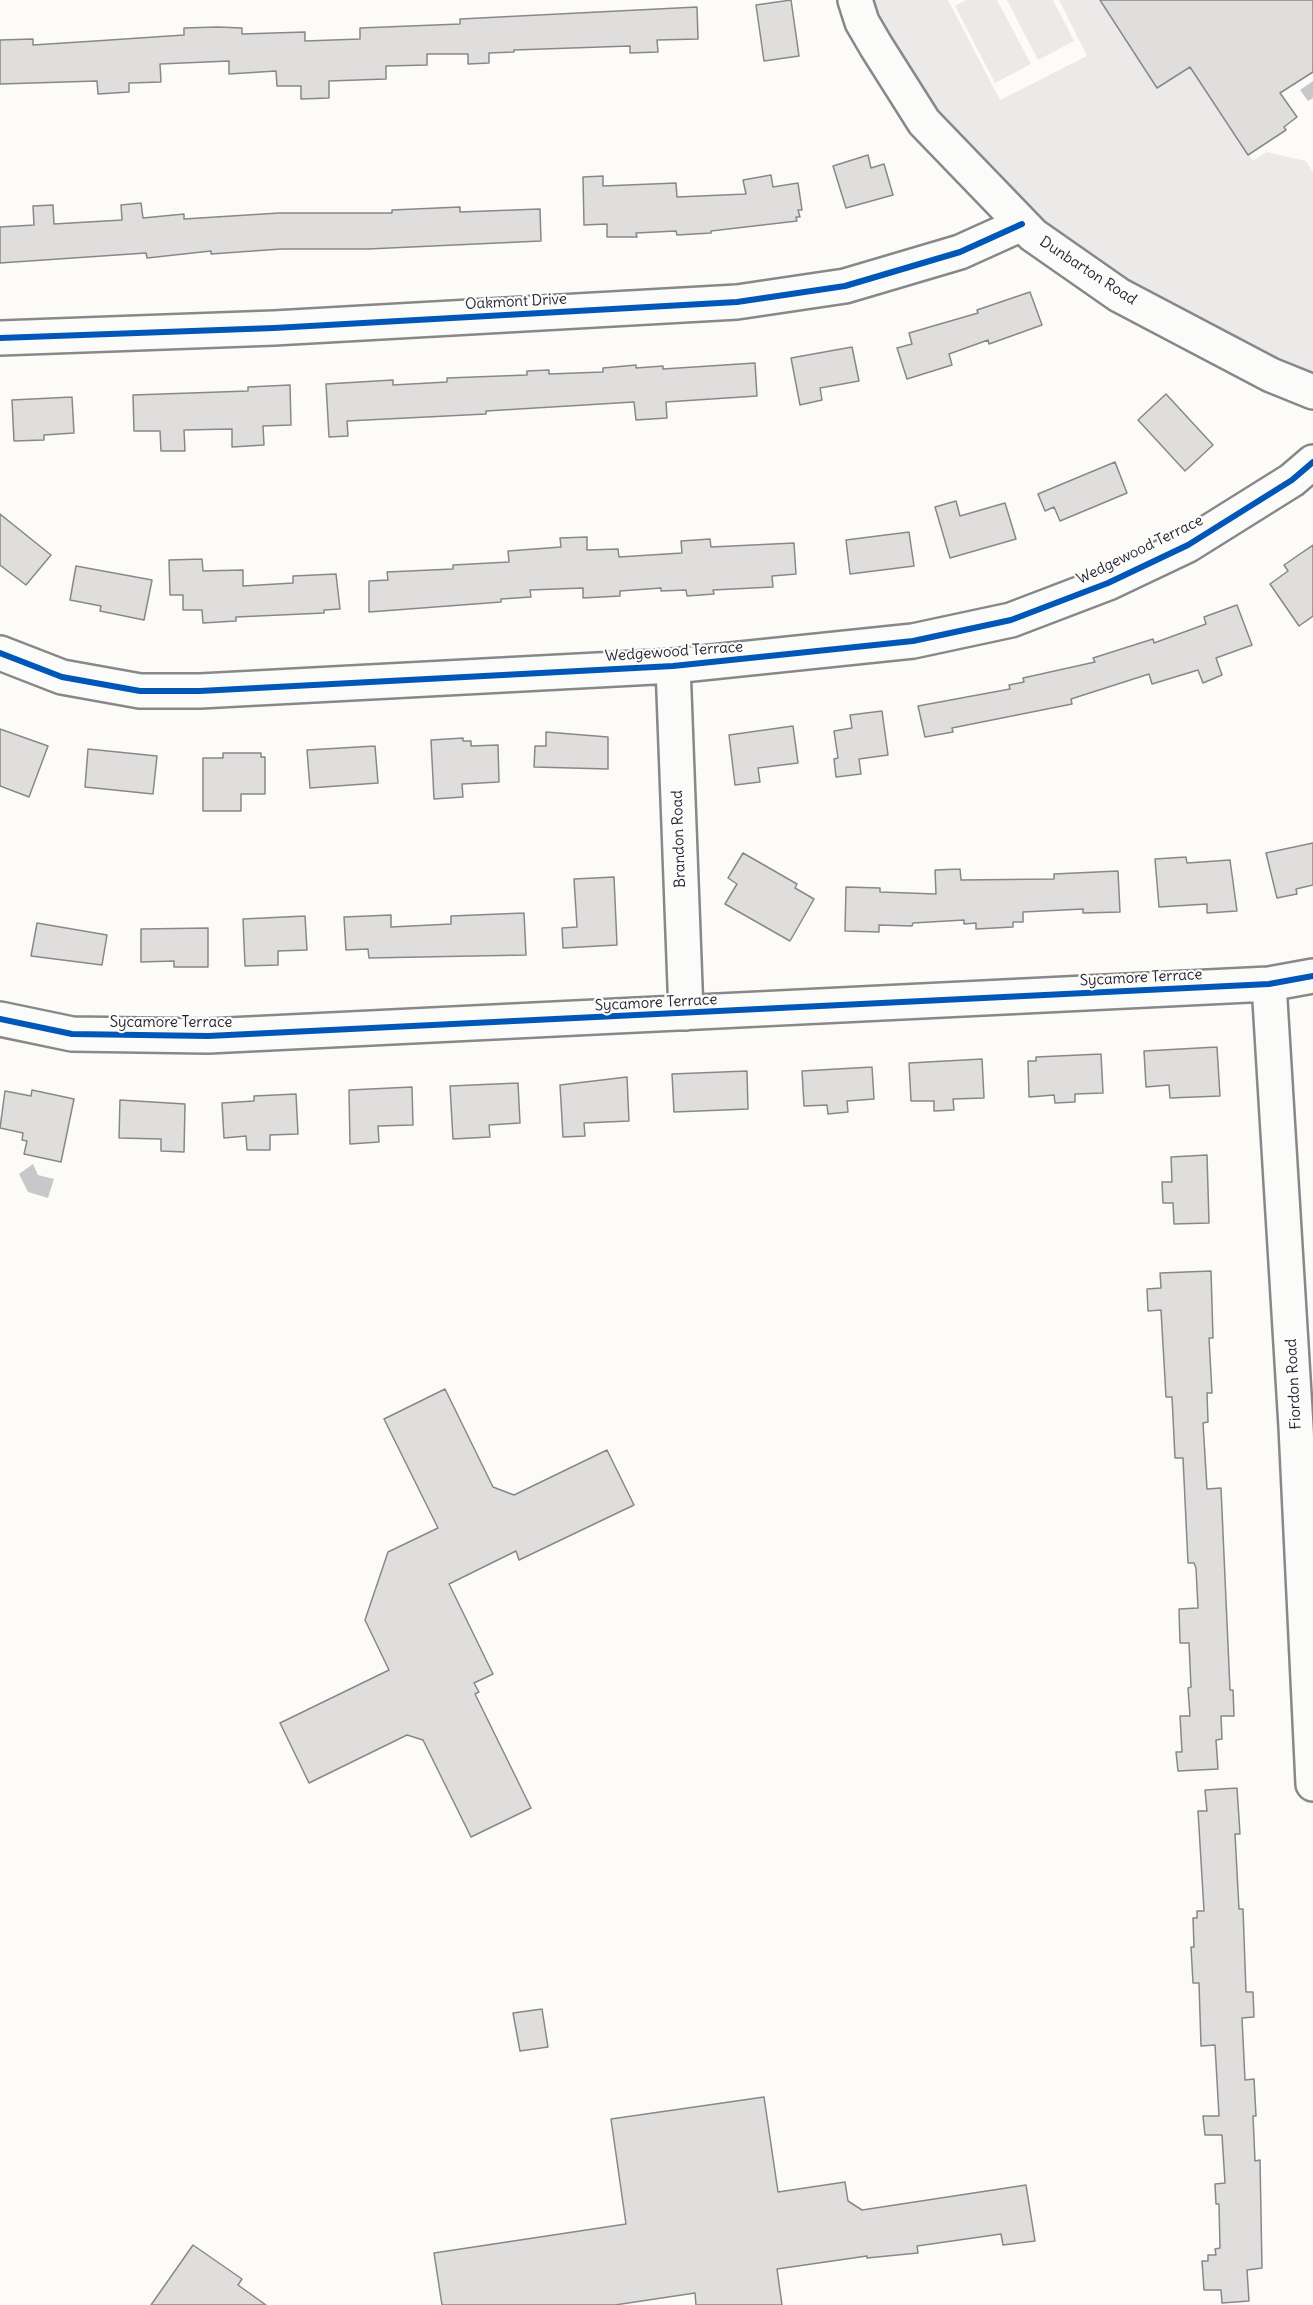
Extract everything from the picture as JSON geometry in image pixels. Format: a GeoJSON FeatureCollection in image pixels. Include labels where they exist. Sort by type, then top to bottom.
{"type":"FeatureCollection","features":[{"type":"Feature","properties":{"kind":"street","name":"Dunbarton Road"},"geometry":{"type":"LineString","coordinates":[[855,0],[867,30],[924,122],[1022,224],[1119,295],[1271,375],[1313,392]]}},
{"type":"Feature","properties":{"kind":"street","name":"Oakmont Drive"},"geometry":{"type":"LineString","coordinates":[[0,338],[274,328],[737,302],[845,286],[960,252],[1022,224]]}},
{"type":"Feature","properties":{"kind":"street","name":"Wedgewood Terrace"},"geometry":{"type":"LineString","coordinates":[[0,653],[62,676],[140,691],[200,691],[672,666],[913,641],[1011,620],[1108,583],[1188,545],[1292,480],[1313,462]]}},
{"type":"Feature","properties":{"kind":"street","name":"Brandon Road"},"geometry":{"type":"LineString","coordinates":[[672,666],[686,1013]]}},
{"type":"Feature","properties":{"kind":"street","name":"Sycamore Terrace"},"geometry":{"type":"LineString","coordinates":[[0,1019],[72,1034],[207,1036],[1269,984],[1313,976]]}},
{"type":"Feature","properties":{"kind":"street","name":"Fiordon Road"},"geometry":{"type":"LineString","coordinates":[[1269,984],[1305,1427],[1313,1784]]}},
{"type":"Feature","properties":{"kind":"shaded area"},"geometry":{"type":"Polygon","coordinates":[[[868,0],[948,0],[1000,100],[1087,56],[1059,0],[1100,0],[1157,88],[1190,67],[1253,161],[1266,152],[1306,161],[1313,172],[1313,375],[1148,293],[1025,208],[977,159],[933,106],[890,43],[868,0]]]}},
{"type":"Feature","properties":{"kind":"shaded area"},"geometry":{"type":"Polygon","coordinates":[[[966,0],[997,0],[1031,64],[995,83],[955,6],[966,0]]]}},
{"type":"Feature","properties":{"kind":"shaded area"},"geometry":{"type":"Polygon","coordinates":[[[1007,0],[1053,0],[1074,41],[1038,60],[1007,0]]]}},
{"type":"Feature","properties":{"kind":"shaded area"},"geometry":{"type":"Polygon","coordinates":[[[1313,81],[1313,98],[1308,101],[1300,90],[1313,81]]]}},
{"type":"Feature","properties":{"kind":"shaded area"},"geometry":{"type":"Polygon","coordinates":[[[33,1164],[38,1175],[54,1179],[48,1198],[28,1192],[19,1174],[33,1164]]]}},
{"type":"Feature","properties":{"kind":"building"},"geometry":{"type":"Polygon","coordinates":[[[791,0],[799,56],[764,61],[756,5],[791,0]]]}},
{"type":"Feature","properties":{"kind":"building"},"geometry":{"type":"Polygon","coordinates":[[[1100,0],[1313,0],[1313,72],[1280,93],[1297,117],[1284,127],[1286,130],[1248,155],[1190,67],[1157,88],[1100,0]]]}},
{"type":"Feature","properties":{"kind":"building"},"geometry":{"type":"Polygon","coordinates":[[[697,7],[698,39],[657,40],[658,52],[630,53],[630,46],[514,50],[514,52],[489,53],[489,63],[468,64],[468,54],[427,54],[427,65],[386,66],[386,79],[329,81],[329,98],[301,99],[301,86],[277,86],[276,71],[229,74],[229,61],[160,64],[161,82],[129,83],[129,92],[98,94],[97,81],[0,84],[0,40],[33,39],[33,45],[184,35],[184,28],[218,27],[242,28],[242,34],[305,32],[305,41],[360,39],[360,28],[460,24],[460,19],[697,7]]]}},
{"type":"Feature","properties":{"kind":"building"},"geometry":{"type":"Polygon","coordinates":[[[868,155],[871,168],[884,164],[893,195],[846,208],[833,166],[868,155]]]}},
{"type":"Feature","properties":{"kind":"building"},"geometry":{"type":"Polygon","coordinates":[[[771,175],[773,187],[798,183],[802,210],[798,210],[800,217],[796,217],[797,221],[711,231],[711,233],[677,235],[676,231],[636,233],[637,237],[607,237],[607,224],[584,225],[583,177],[603,176],[603,186],[676,183],[677,197],[746,194],[743,180],[771,175]]]}},
{"type":"Feature","properties":{"kind":"building"},"geometry":{"type":"Polygon","coordinates":[[[141,203],[143,218],[184,214],[184,219],[279,213],[392,213],[392,210],[460,207],[460,212],[540,209],[541,241],[368,249],[281,249],[211,254],[211,251],[147,258],[146,253],[0,263],[0,227],[34,225],[33,206],[53,205],[54,224],[122,220],[121,205],[141,203]]]}},
{"type":"Feature","properties":{"kind":"building"},"geometry":{"type":"Polygon","coordinates":[[[1030,292],[1042,325],[989,344],[988,340],[949,354],[952,365],[907,379],[897,348],[912,344],[909,333],[978,313],[977,310],[1030,292]]]}},
{"type":"Feature","properties":{"kind":"building"},"geometry":{"type":"Polygon","coordinates":[[[852,347],[859,381],[820,388],[822,400],[800,405],[791,358],[852,347]]]}},
{"type":"Feature","properties":{"kind":"building"},"geometry":{"type":"Polygon","coordinates":[[[755,363],[757,396],[666,402],[667,418],[636,420],[634,402],[486,411],[486,414],[347,421],[348,436],[329,437],[326,384],[393,380],[393,385],[447,382],[447,378],[527,375],[527,371],[549,370],[549,374],[603,372],[603,368],[636,365],[636,368],[663,366],[663,369],[755,363]]]}},
{"type":"Feature","properties":{"kind":"building"},"geometry":{"type":"Polygon","coordinates":[[[290,385],[291,425],[263,426],[264,445],[232,447],[232,429],[184,430],[185,451],[161,451],[160,431],[134,431],[133,395],[248,391],[248,387],[290,385]]]}},
{"type":"Feature","properties":{"kind":"building"},"geometry":{"type":"Polygon","coordinates":[[[1166,394],[1213,445],[1185,471],[1138,420],[1166,394]]]}},
{"type":"Feature","properties":{"kind":"building"},"geometry":{"type":"Polygon","coordinates":[[[72,397],[74,433],[44,435],[44,440],[14,441],[12,400],[72,397]]]}},
{"type":"Feature","properties":{"kind":"building"},"geometry":{"type":"Polygon","coordinates":[[[1115,462],[1127,493],[1060,521],[1054,507],[1045,511],[1038,494],[1115,462]]]}},
{"type":"Feature","properties":{"kind":"building"},"geometry":{"type":"Polygon","coordinates":[[[956,501],[960,516],[1005,503],[1016,539],[950,558],[935,507],[956,501]]]}},
{"type":"Feature","properties":{"kind":"building"},"geometry":{"type":"Polygon","coordinates":[[[0,514],[51,555],[26,585],[0,565],[0,514]]]}},
{"type":"Feature","properties":{"kind":"building"},"geometry":{"type":"Polygon","coordinates":[[[909,532],[914,566],[850,574],[846,540],[909,532]]]}},
{"type":"Feature","properties":{"kind":"building"},"geometry":{"type":"Polygon","coordinates":[[[587,537],[587,550],[618,549],[619,557],[682,553],[681,541],[710,539],[711,547],[794,543],[796,574],[772,576],[773,587],[713,590],[714,594],[687,596],[686,590],[661,591],[661,588],[620,591],[620,596],[583,598],[583,588],[530,590],[531,597],[501,599],[501,602],[369,612],[369,581],[388,580],[387,572],[453,569],[453,565],[509,562],[508,551],[561,547],[560,538],[587,537]]]}},
{"type":"Feature","properties":{"kind":"building"},"geometry":{"type":"Polygon","coordinates":[[[1313,545],[1313,616],[1299,626],[1270,584],[1288,571],[1284,565],[1313,545]]]}},
{"type":"Feature","properties":{"kind":"building"},"geometry":{"type":"Polygon","coordinates":[[[202,559],[203,571],[243,570],[243,586],[293,583],[293,576],[336,574],[340,609],[324,610],[324,613],[236,617],[236,621],[203,623],[202,610],[183,610],[183,595],[170,595],[169,560],[202,559]]]}},
{"type":"Feature","properties":{"kind":"building"},"geometry":{"type":"Polygon","coordinates":[[[76,566],[152,580],[144,620],[100,611],[101,606],[70,600],[76,566]]]}},
{"type":"Feature","properties":{"kind":"building"},"geometry":{"type":"Polygon","coordinates":[[[1237,605],[1252,645],[1216,658],[1222,675],[1203,683],[1198,670],[1152,684],[1149,674],[1071,699],[1072,704],[952,728],[953,732],[925,737],[918,706],[1010,689],[1009,685],[1024,682],[1023,678],[1095,662],[1093,658],[1153,639],[1154,643],[1206,624],[1204,617],[1237,605]]]}},
{"type":"Feature","properties":{"kind":"building"},"geometry":{"type":"Polygon","coordinates":[[[882,711],[888,755],[859,759],[861,774],[836,777],[834,759],[838,758],[834,731],[852,728],[850,715],[882,711]]]}},
{"type":"Feature","properties":{"kind":"building"},"geometry":{"type":"Polygon","coordinates":[[[793,726],[798,763],[758,768],[760,782],[735,785],[729,735],[793,726]]]}},
{"type":"Feature","properties":{"kind":"building"},"geometry":{"type":"Polygon","coordinates":[[[0,729],[48,746],[29,797],[0,786],[0,729]]]}},
{"type":"Feature","properties":{"kind":"building"},"geometry":{"type":"Polygon","coordinates":[[[546,732],[608,737],[608,769],[534,767],[535,746],[546,746],[546,732]]]}},
{"type":"Feature","properties":{"kind":"building"},"geometry":{"type":"Polygon","coordinates":[[[463,738],[463,741],[471,741],[471,746],[498,745],[499,782],[462,784],[463,797],[434,799],[431,740],[463,738]]]}},
{"type":"Feature","properties":{"kind":"building"},"geometry":{"type":"Polygon","coordinates":[[[375,746],[378,783],[310,788],[307,750],[375,746]]]}},
{"type":"Feature","properties":{"kind":"building"},"geometry":{"type":"Polygon","coordinates":[[[88,749],[157,756],[153,794],[85,787],[88,749]]]}},
{"type":"Feature","properties":{"kind":"building"},"geometry":{"type":"Polygon","coordinates":[[[223,753],[261,753],[261,757],[265,757],[265,794],[241,794],[241,811],[203,811],[203,758],[223,758],[223,753]]]}},
{"type":"Feature","properties":{"kind":"building"},"geometry":{"type":"Polygon","coordinates":[[[1313,843],[1313,885],[1296,889],[1297,894],[1277,898],[1266,853],[1313,843]]]}},
{"type":"Feature","properties":{"kind":"building"},"geometry":{"type":"Polygon","coordinates":[[[743,853],[797,884],[795,888],[814,899],[790,941],[725,904],[737,884],[728,878],[743,853]]]}},
{"type":"Feature","properties":{"kind":"building"},"geometry":{"type":"Polygon","coordinates":[[[1186,857],[1187,863],[1230,860],[1237,911],[1207,913],[1207,904],[1159,907],[1155,859],[1186,857]]]}},
{"type":"Feature","properties":{"kind":"building"},"geometry":{"type":"Polygon","coordinates":[[[960,869],[961,880],[1054,879],[1054,874],[1118,871],[1120,912],[1083,913],[1083,909],[1023,912],[1023,922],[1013,922],[1013,927],[976,929],[976,923],[964,924],[964,920],[913,923],[912,926],[879,925],[879,932],[845,931],[846,887],[880,888],[880,892],[936,894],[935,870],[960,869]]]}},
{"type":"Feature","properties":{"kind":"building"},"geometry":{"type":"Polygon","coordinates":[[[614,877],[617,945],[563,948],[562,928],[577,927],[574,879],[614,877]]]}},
{"type":"Feature","properties":{"kind":"building"},"geometry":{"type":"Polygon","coordinates":[[[524,913],[526,955],[369,958],[368,949],[346,950],[344,917],[391,915],[391,927],[451,924],[451,916],[524,913]]]}},
{"type":"Feature","properties":{"kind":"building"},"geometry":{"type":"Polygon","coordinates":[[[305,916],[307,950],[278,951],[278,965],[245,966],[243,919],[305,916]]]}},
{"type":"Feature","properties":{"kind":"building"},"geometry":{"type":"Polygon","coordinates":[[[37,923],[107,935],[102,965],[31,956],[37,923]]]}},
{"type":"Feature","properties":{"kind":"building"},"geometry":{"type":"Polygon","coordinates":[[[208,928],[208,967],[174,967],[174,961],[141,962],[141,929],[208,928]]]}},
{"type":"Feature","properties":{"kind":"building"},"geometry":{"type":"Polygon","coordinates":[[[1217,1047],[1220,1096],[1170,1098],[1169,1085],[1146,1087],[1144,1051],[1217,1047]]]}},
{"type":"Feature","properties":{"kind":"building"},"geometry":{"type":"Polygon","coordinates":[[[1101,1054],[1103,1093],[1075,1094],[1075,1102],[1055,1103],[1054,1095],[1029,1097],[1028,1061],[1036,1061],[1036,1057],[1101,1054]]]}},
{"type":"Feature","properties":{"kind":"building"},"geometry":{"type":"Polygon","coordinates":[[[982,1059],[984,1098],[953,1099],[954,1110],[934,1111],[934,1101],[911,1101],[909,1063],[982,1059]]]}},
{"type":"Feature","properties":{"kind":"building"},"geometry":{"type":"Polygon","coordinates":[[[872,1067],[874,1099],[847,1101],[848,1112],[828,1114],[827,1105],[804,1106],[802,1071],[872,1067]]]}},
{"type":"Feature","properties":{"kind":"building"},"geometry":{"type":"Polygon","coordinates":[[[747,1071],[748,1109],[674,1112],[672,1074],[747,1071]]]}},
{"type":"Feature","properties":{"kind":"building"},"geometry":{"type":"Polygon","coordinates":[[[627,1077],[629,1121],[584,1123],[585,1136],[563,1137],[560,1085],[627,1077]]]}},
{"type":"Feature","properties":{"kind":"building"},"geometry":{"type":"Polygon","coordinates":[[[518,1083],[520,1123],[489,1125],[490,1137],[453,1139],[450,1086],[518,1083]]]}},
{"type":"Feature","properties":{"kind":"building"},"geometry":{"type":"Polygon","coordinates":[[[412,1087],[413,1125],[378,1126],[379,1142],[350,1144],[349,1090],[412,1087]]]}},
{"type":"Feature","properties":{"kind":"building"},"geometry":{"type":"Polygon","coordinates":[[[32,1090],[74,1099],[61,1162],[24,1154],[27,1141],[22,1140],[23,1133],[0,1128],[5,1091],[31,1096],[32,1090]]]}},
{"type":"Feature","properties":{"kind":"building"},"geometry":{"type":"Polygon","coordinates":[[[296,1094],[298,1134],[270,1135],[270,1150],[247,1150],[246,1136],[224,1138],[222,1103],[254,1101],[254,1096],[296,1094]]]}},
{"type":"Feature","properties":{"kind":"building"},"geometry":{"type":"Polygon","coordinates":[[[120,1100],[185,1104],[184,1152],[161,1151],[161,1139],[119,1138],[120,1100]]]}},
{"type":"Feature","properties":{"kind":"building"},"geometry":{"type":"Polygon","coordinates":[[[1207,1155],[1209,1223],[1174,1224],[1173,1203],[1163,1203],[1162,1182],[1172,1182],[1171,1157],[1207,1155]]]}},
{"type":"Feature","properties":{"kind":"building"},"geometry":{"type":"Polygon","coordinates":[[[1211,1271],[1213,1338],[1209,1338],[1212,1393],[1207,1393],[1208,1422],[1203,1423],[1207,1489],[1221,1488],[1230,1690],[1233,1690],[1234,1716],[1221,1716],[1222,1739],[1216,1740],[1218,1769],[1178,1771],[1176,1752],[1182,1752],[1180,1716],[1190,1716],[1188,1688],[1191,1687],[1189,1643],[1180,1643],[1179,1609],[1198,1608],[1196,1568],[1194,1563],[1188,1563],[1183,1458],[1175,1458],[1172,1397],[1166,1397],[1161,1310],[1148,1311],[1147,1289],[1161,1288],[1160,1273],[1211,1271]]]}},
{"type":"Feature","properties":{"kind":"building"},"geometry":{"type":"Polygon","coordinates":[[[445,1389],[493,1487],[514,1495],[607,1450],[634,1505],[519,1560],[516,1551],[449,1584],[493,1674],[474,1683],[479,1692],[475,1694],[531,1808],[471,1837],[423,1740],[407,1735],[309,1783],[280,1723],[389,1670],[365,1620],[388,1552],[438,1528],[384,1419],[445,1389]]]}},
{"type":"Feature","properties":{"kind":"building"},"geometry":{"type":"Polygon","coordinates":[[[1237,1788],[1240,1834],[1235,1834],[1239,1909],[1243,1909],[1246,1992],[1253,1992],[1254,2017],[1242,2018],[1245,2080],[1254,2079],[1255,2161],[1260,2160],[1262,2268],[1247,2270],[1249,2301],[1222,2303],[1221,2290],[1204,2290],[1202,2261],[1208,2261],[1208,2255],[1216,2255],[1215,2249],[1220,2248],[1219,2204],[1216,2204],[1215,2184],[1225,2183],[1222,2135],[1205,2135],[1203,2116],[1219,2116],[1215,2045],[1201,2046],[1199,1983],[1193,1983],[1191,1947],[1194,1947],[1193,1918],[1197,1918],[1197,1911],[1204,1911],[1198,1811],[1207,1811],[1205,1790],[1237,1788]]]}},
{"type":"Feature","properties":{"kind":"building"},"geometry":{"type":"Polygon","coordinates":[[[542,2009],[548,2047],[520,2051],[513,2013],[542,2009]]]}},
{"type":"Feature","properties":{"kind":"building"},"geometry":{"type":"Polygon","coordinates":[[[764,2097],[778,2192],[845,2182],[848,2201],[862,2210],[1026,2185],[1035,2241],[1003,2245],[1001,2234],[917,2246],[918,2253],[867,2258],[867,2256],[777,2269],[782,2305],[696,2305],[695,2293],[615,2305],[442,2305],[434,2253],[626,2224],[611,2119],[764,2097]]]}},
{"type":"Feature","properties":{"kind":"building"},"geometry":{"type":"Polygon","coordinates":[[[193,2245],[242,2279],[238,2285],[266,2305],[151,2305],[193,2245]]]}},
{"type":"Feature","properties":{"kind":"cycle path"},"geometry":{"type":"LineString","coordinates":[[0,338],[274,328],[737,302],[845,286],[960,252],[1022,224]]}},
{"type":"Feature","properties":{"kind":"cycle path"},"geometry":{"type":"LineString","coordinates":[[0,653],[62,677],[140,691],[200,691],[673,666],[913,641],[1011,620],[1108,583],[1188,545],[1292,480],[1313,462]]}},
{"type":"Feature","properties":{"kind":"cycle path"},"geometry":{"type":"LineString","coordinates":[[0,1019],[72,1034],[208,1036],[1269,984],[1313,976]]}}]}
